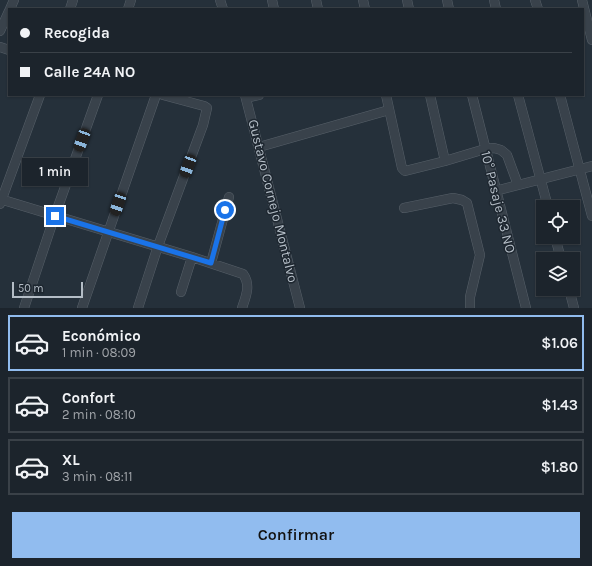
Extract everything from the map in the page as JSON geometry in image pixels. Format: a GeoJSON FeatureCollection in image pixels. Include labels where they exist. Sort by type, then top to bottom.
{"type":"FeatureCollection","features":[{"type":"Feature","properties":{"kind":"street"},"geometry":{"type":"LineString","coordinates":[[582,0],[586,10],[592,40]]}},
{"type":"Feature","properties":{"kind":"street"},"geometry":{"type":"LineString","coordinates":[[0,31],[8,12]]}},
{"type":"Feature","properties":{"kind":"street"},"geometry":{"type":"LineString","coordinates":[[40,96],[0,201],[192,256],[243,274],[246,279],[247,290],[242,308]]}},
{"type":"Feature","properties":{"kind":"street"},"geometry":{"type":"LineString","coordinates":[[24,308],[98,96]]}},
{"type":"Feature","properties":{"kind":"street"},"geometry":{"type":"LineString","coordinates":[[82,308],[156,96]]}},
{"type":"Feature","properties":{"kind":"street"},"geometry":{"type":"LineString","coordinates":[[138,308],[158,246],[203,126],[207,111],[207,108],[204,106],[167,96]]}},
{"type":"Feature","properties":{"kind":"street"},"geometry":{"type":"LineString","coordinates":[[386,96],[402,168],[405,171],[485,148],[494,148],[501,150],[507,155],[518,185]]}},
{"type":"Feature","properties":{"kind":"street"},"geometry":{"type":"LineString","coordinates":[[430,96],[445,160]]}},
{"type":"Feature","properties":{"kind":"street","name":"10° Pasaje 33 NO"},"geometry":{"type":"LineString","coordinates":[[472,96],[495,191],[526,308]]}},
{"type":"Feature","properties":{"kind":"street"},"geometry":{"type":"LineString","coordinates":[[518,96],[546,200]]}},
{"type":"Feature","properties":{"kind":"street"},"geometry":{"type":"LineString","coordinates":[[560,96],[592,216]]}},
{"type":"Feature","properties":{"kind":"street","name":"Gustavo Cornejo Montalvo"},"geometry":{"type":"LineString","coordinates":[[246,97],[300,308]]}},
{"type":"Feature","properties":{"kind":"street"},"geometry":{"type":"LineString","coordinates":[[259,147],[389,110]]}},
{"type":"Feature","properties":{"kind":"street"},"geometry":{"type":"LineString","coordinates":[[495,191],[592,166]]}},
{"type":"Feature","properties":{"kind":"street"},"geometry":{"type":"LineString","coordinates":[[211,263],[229,197]]}},
{"type":"Feature","properties":{"kind":"street"},"geometry":{"type":"LineString","coordinates":[[404,208],[453,198],[462,200],[467,204],[480,255],[470,297],[470,308]]}},
{"type":"Feature","properties":{"kind":"street"},"geometry":{"type":"LineString","coordinates":[[181,292],[192,256]]}},
{"type":"Feature","properties":{"kind":"street"},"geometry":{"type":"LineString","coordinates":[[571,296],[574,308]]}},
{"type":"Feature","properties":{"kind":"route"},"geometry":{"type":"LineString","coordinates":[[55,216],[192,256],[211,263],[225,210]]}}]}
